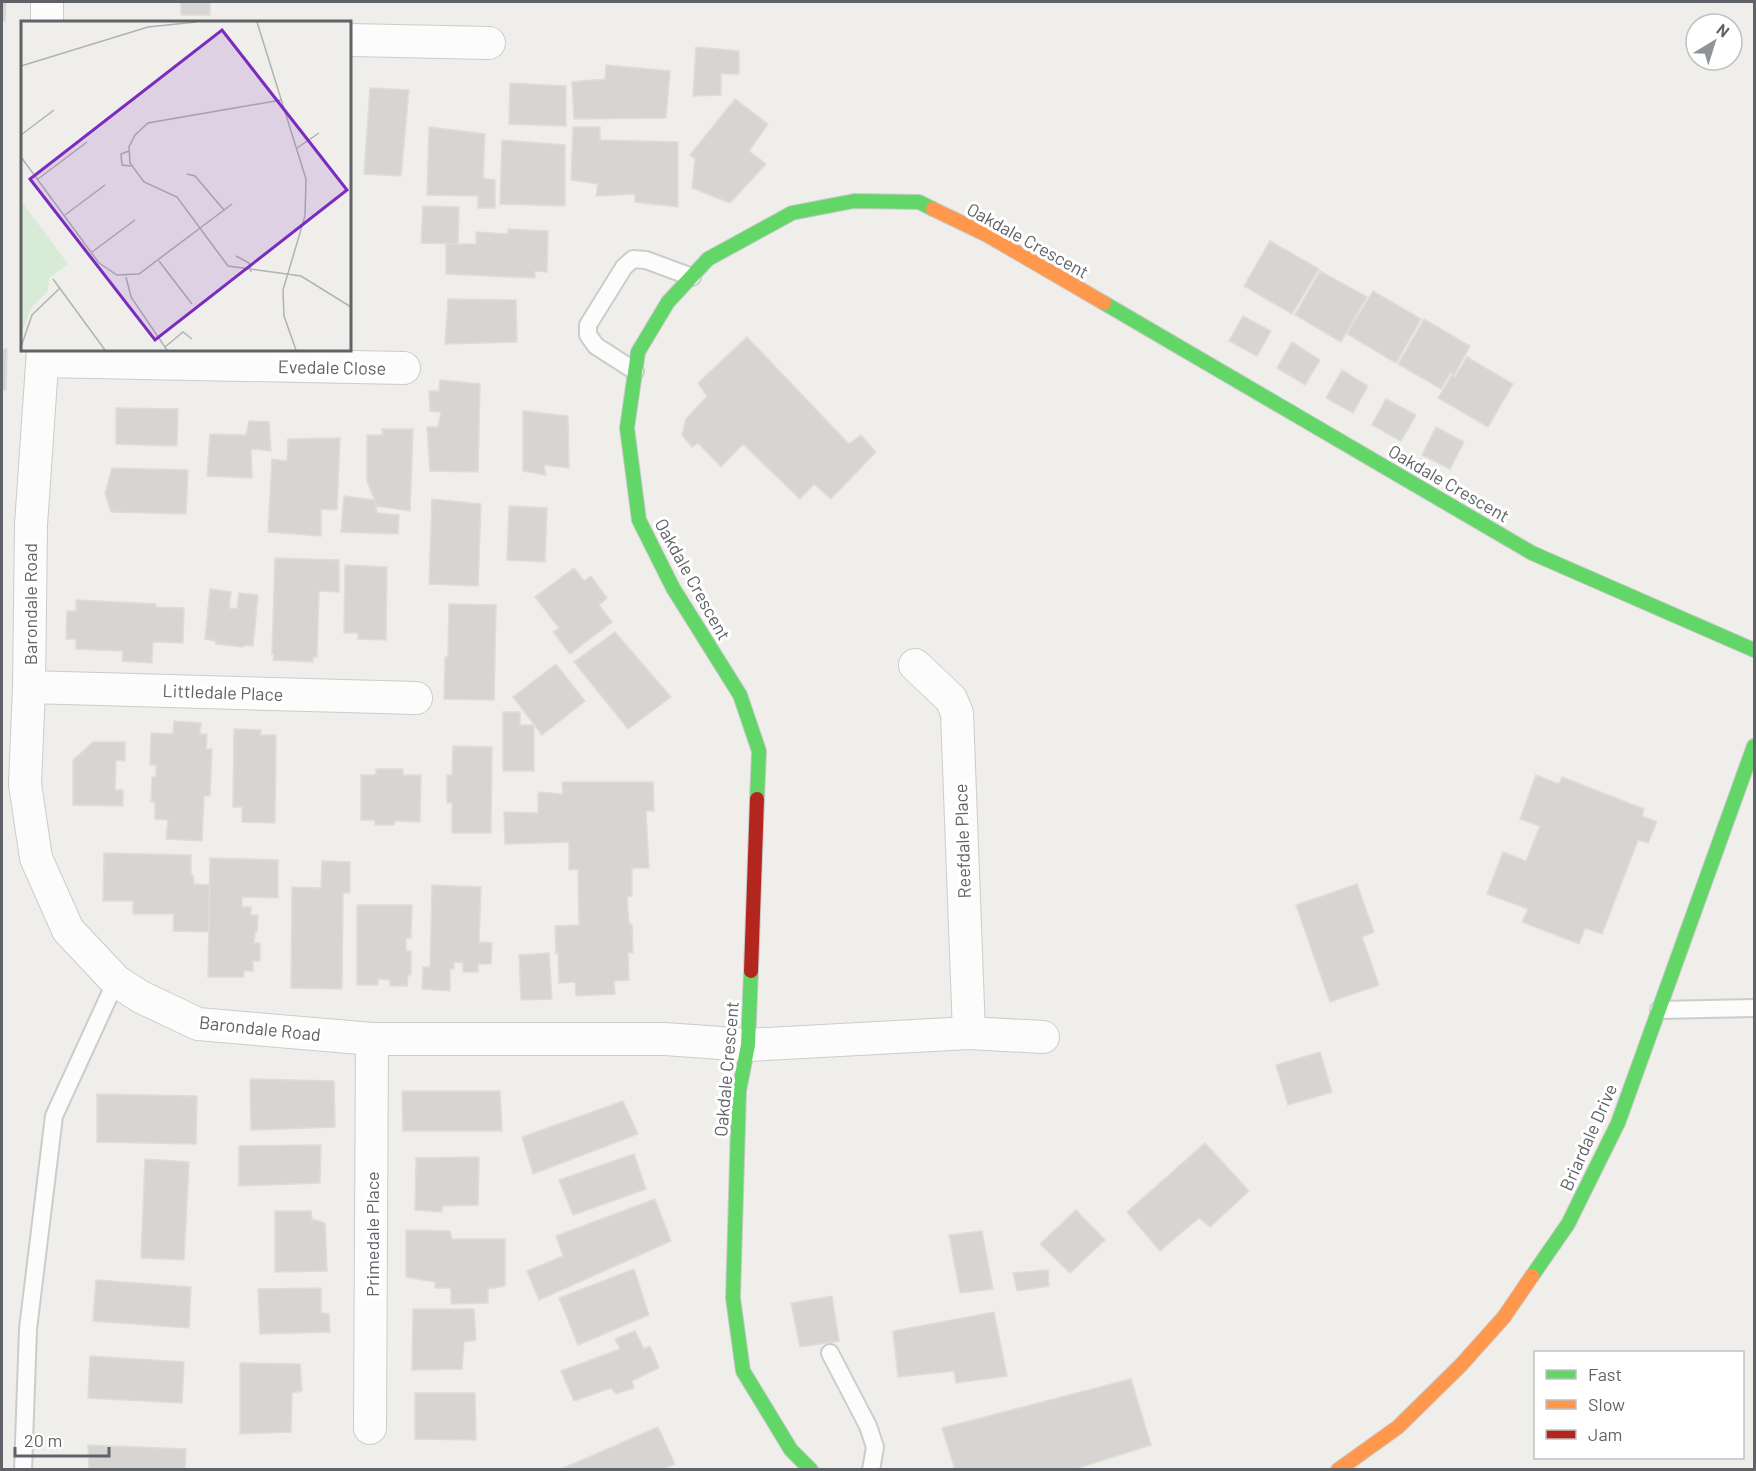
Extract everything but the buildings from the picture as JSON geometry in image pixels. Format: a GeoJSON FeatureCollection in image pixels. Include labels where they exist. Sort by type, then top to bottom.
{"type":"FeatureCollection","features":[{"type":"Feature","properties":{"kind":"street"},"geometry":{"type":"LineString","coordinates":[[47,2],[47,21]]}},
{"type":"Feature","properties":{"kind":"street"},"geometry":{"type":"LineString","coordinates":[[351,40],[489,43]]}},
{"type":"Feature","properties":{"kind":"street","name":"Oakdale Crescent"},"geometry":{"type":"LineString","coordinates":[[811,1470],[791,1450],[743,1371],[733,1298],[739,1091],[748,1045],[759,751],[740,695],[673,588],[639,520],[627,428],[638,352],[668,302],[708,259],[792,213],[854,201],[919,202],[987,235],[1532,553],[1755,650]]}},
{"type":"Feature","properties":{"kind":"street","name":"Evedale Close"},"geometry":{"type":"LineString","coordinates":[[43,355],[404,368]]}},
{"type":"Feature","properties":{"kind":"street","name":"Barondale Road"},"geometry":{"type":"LineString","coordinates":[[43,355],[31,525],[25,784],[36,858],[68,930],[116,981],[141,997],[198,1024],[372,1039],[664,1039],[748,1045]]}},
{"type":"Feature","properties":{"kind":"street","name":"Reefdale Place"},"geometry":{"type":"LineString","coordinates":[[915,666],[951,699],[957,713],[969,1033]]}},
{"type":"Feature","properties":{"kind":"street","name":"Littledale Place"},"geometry":{"type":"LineString","coordinates":[[29,687],[416,698]]}},
{"type":"Feature","properties":{"kind":"street","name":"Briardale Drive"},"geometry":{"type":"LineString","coordinates":[[1338,1470],[1398,1427],[1461,1365],[1504,1317],[1568,1224],[1618,1123],[1755,746]]}},
{"type":"Feature","properties":{"kind":"street"},"geometry":{"type":"LineString","coordinates":[[748,1045],[969,1033],[1042,1037]]}},
{"type":"Feature","properties":{"kind":"street","name":"Primedale Place"},"geometry":{"type":"LineString","coordinates":[[370,1428],[372,1039]]}},
{"type":"Feature","properties":{"kind":"lane"},"geometry":{"type":"LineString","coordinates":[[635,370],[596,346],[588,335],[588,325],[624,267],[633,260],[646,260],[692,277]]}},
{"type":"Feature","properties":{"kind":"lane"},"geometry":{"type":"LineString","coordinates":[[23,1470],[28,1329],[54,1116],[116,981]]}},
{"type":"Feature","properties":{"kind":"lane"},"geometry":{"type":"LineString","coordinates":[[1659,1010],[1755,1008]]}},
{"type":"Feature","properties":{"kind":"lane"},"geometry":{"type":"LineString","coordinates":[[830,1353],[868,1426],[875,1447],[871,1470]]}},
{"type":"Feature","properties":{"kind":"traffic: fast"},"geometry":{"type":"LineString","coordinates":[[757,799],[759,751],[740,695],[673,588],[639,520],[627,428],[638,352],[668,302],[708,259],[792,213],[854,201],[919,202],[933,209]]}},
{"type":"Feature","properties":{"kind":"traffic: fast"},"geometry":{"type":"LineString","coordinates":[[1104,303],[1532,553],[1754,650]]}},
{"type":"Feature","properties":{"kind":"traffic: fast"},"geometry":{"type":"LineString","coordinates":[[1532,1276],[1568,1224],[1618,1123],[1754,746]]}},
{"type":"Feature","properties":{"kind":"traffic: fast"},"geometry":{"type":"LineString","coordinates":[[751,971],[748,1045],[739,1091],[733,1298],[743,1371],[791,1450],[811,1470]]}},
{"type":"Feature","properties":{"kind":"traffic: slow"},"geometry":{"type":"LineString","coordinates":[[933,209],[987,235],[1104,303]]}},
{"type":"Feature","properties":{"kind":"traffic: slow"},"geometry":{"type":"LineString","coordinates":[[1338,1470],[1398,1427],[1461,1365],[1504,1317],[1532,1276]]}},
{"type":"Feature","properties":{"kind":"traffic: jam"},"geometry":{"type":"LineString","coordinates":[[751,971],[757,799]]}}]}
